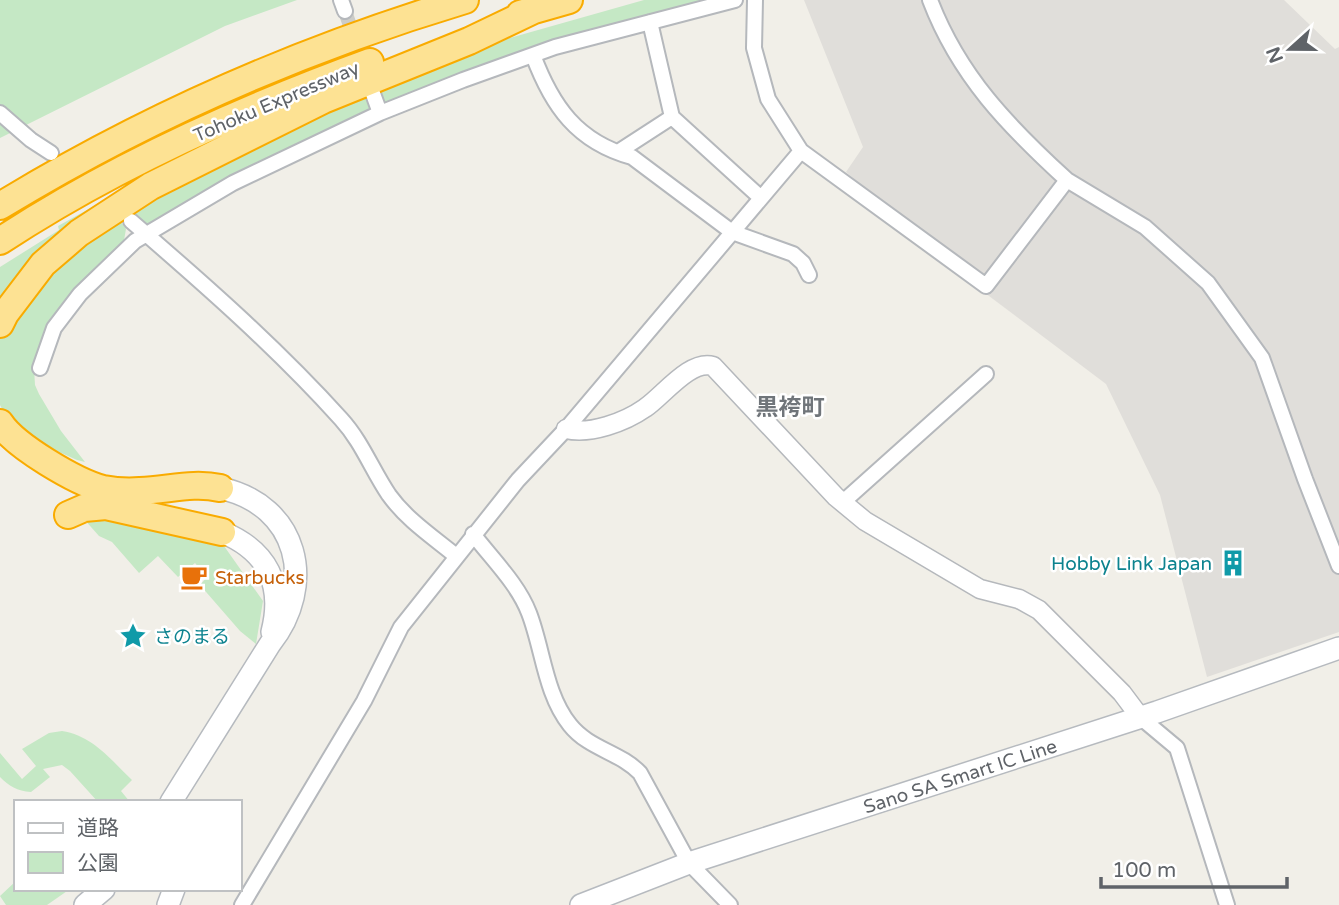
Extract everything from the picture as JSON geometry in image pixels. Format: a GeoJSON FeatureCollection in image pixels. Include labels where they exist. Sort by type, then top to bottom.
{"type":"FeatureCollection","features":[{"type":"Feature","properties":{"kind":"highway","name":"Tohoku Expressway"},"geometry":{"type":"LineString","coordinates":[[0,206],[121,136],[219,90],[362,33],[465,0]]}},
{"type":"Feature","properties":{"kind":"highway","name":"Tohoku Expressway"},"geometry":{"type":"LineString","coordinates":[[0,241],[134,164],[262,103],[430,41],[569,0]]}},
{"type":"Feature","properties":{"kind":"highway"},"geometry":{"type":"LineString","coordinates":[[0,324],[43,264],[79,233],[151,186],[323,100],[469,41],[536,9]]}},
{"type":"Feature","properties":{"kind":"highway"},"geometry":{"type":"LineString","coordinates":[[0,424],[16,442],[86,482],[104,489],[140,491],[208,485],[220,488]]}},
{"type":"Feature","properties":{"kind":"highway"},"geometry":{"type":"LineString","coordinates":[[68,516],[83,508],[106,506],[222,533]]}},
{"type":"Feature","properties":{"kind":"main road"},"geometry":{"type":"LineString","coordinates":[[172,800],[283,628],[292,606],[296,566],[291,548],[272,512],[253,499],[220,488]]}},
{"type":"Feature","properties":{"kind":"main road"},"geometry":{"type":"LineString","coordinates":[[222,533],[240,540],[267,566],[275,586],[277,608],[270,645]]}},
{"type":"Feature","properties":{"kind":"main road","name":"Sano SA Smart IC Line"},"geometry":{"type":"LineString","coordinates":[[581,905],[689,863],[847,814],[1339,648]]}},
{"type":"Feature","properties":{"kind":"main road"},"geometry":{"type":"LineString","coordinates":[[85,905],[102,891]]}},
{"type":"Feature","properties":{"kind":"street"},"geometry":{"type":"LineString","coordinates":[[40,368],[54,328],[80,294],[135,241],[233,183],[380,113],[533,55],[736,0]]}},
{"type":"Feature","properties":{"kind":"street"},"geometry":{"type":"LineString","coordinates":[[755,0],[754,48],[768,99],[802,151],[986,286],[1067,180]]}},
{"type":"Feature","properties":{"kind":"street"},"geometry":{"type":"LineString","coordinates":[[930,0],[966,72],[1015,132],[1067,180],[1145,227],[1208,283],[1262,358],[1339,566]]}},
{"type":"Feature","properties":{"kind":"street"},"geometry":{"type":"LineString","coordinates":[[650,22],[672,117],[761,198]]}},
{"type":"Feature","properties":{"kind":"street"},"geometry":{"type":"LineString","coordinates":[[533,55],[545,86],[564,115],[580,131],[632,157],[732,232],[793,254],[803,263],[809,275]]}},
{"type":"Feature","properties":{"kind":"street"},"geometry":{"type":"LineString","coordinates":[[372,91],[380,113]]}},
{"type":"Feature","properties":{"kind":"street"},"geometry":{"type":"LineString","coordinates":[[0,113],[31,140],[51,153]]}},
{"type":"Feature","properties":{"kind":"street"},"geometry":{"type":"LineString","coordinates":[[618,152],[672,117]]}},
{"type":"Feature","properties":{"kind":"street"},"geometry":{"type":"LineString","coordinates":[[242,905],[364,701],[401,627],[518,480],[566,429],[802,151]]}},
{"type":"Feature","properties":{"kind":"street"},"geometry":{"type":"LineString","coordinates":[[131,221],[236,311],[280,354],[358,440],[390,496],[406,514],[456,556]]}},
{"type":"Feature","properties":{"kind":"street"},"geometry":{"type":"LineString","coordinates":[[566,429],[575,431],[597,428],[625,419],[645,408],[694,366],[705,363],[713,366],[843,502],[865,521],[980,589],[1020,599],[1039,610],[1122,693],[1140,717],[1177,748],[1227,905]]}},
{"type":"Feature","properties":{"kind":"street"},"geometry":{"type":"LineString","coordinates":[[843,502],[986,374]]}},
{"type":"Feature","properties":{"kind":"street"},"geometry":{"type":"LineString","coordinates":[[473,534],[518,591],[528,611],[562,715],[583,740],[631,764],[640,773],[689,863],[730,905]]}},
{"type":"Feature","properties":{"kind":"shaded area"},"geometry":{"type":"Polygon","coordinates":[[[804,0],[1284,0],[1335,49],[1339,47],[1339,632],[1207,677],[1160,495],[1106,384],[985,293],[846,172],[863,147],[804,0]]]}},
{"type":"Feature","properties":{"kind":"green space"},"geometry":{"type":"Polygon","coordinates":[[[0,0],[297,0],[225,26],[0,138],[0,0]]]}},
{"type":"Feature","properties":{"kind":"green space"},"geometry":{"type":"Polygon","coordinates":[[[644,0],[728,0],[411,96],[147,229],[130,217],[121,222],[126,229],[123,246],[53,316],[34,368],[35,385],[39,394],[61,431],[85,462],[33,439],[6,416],[0,405],[0,339],[4,327],[28,292],[110,221],[237,154],[407,76],[506,39],[644,0]]]}},
{"type":"Feature","properties":{"kind":"green space"},"geometry":{"type":"Polygon","coordinates":[[[168,165],[0,298],[0,267],[59,230],[58,226],[168,165]]]}},
{"type":"Feature","properties":{"kind":"green space"},"geometry":{"type":"Polygon","coordinates":[[[107,515],[202,536],[224,546],[263,601],[256,644],[240,631],[200,585],[207,577],[195,563],[178,577],[158,556],[139,573],[112,542],[99,536],[83,518],[107,515]]]}},
{"type":"Feature","properties":{"kind":"green space"},"geometry":{"type":"Polygon","coordinates":[[[62,731],[92,743],[132,780],[121,791],[128,800],[96,800],[62,765],[43,769],[50,777],[31,792],[14,788],[0,777],[0,753],[22,779],[36,766],[22,749],[49,733],[62,731]]]}},
{"type":"Feature","properties":{"kind":"green space"},"geometry":{"type":"Polygon","coordinates":[[[14,883],[14,891],[67,891],[47,905],[6,905],[0,896],[14,883]]]}},
{"type":"Feature","properties":{"kind":"tunnel"},"geometry":{"type":"LineString","coordinates":[[345,11],[365,70]]}},
{"type":"Feature","properties":{"kind":"place","name":"Hobby Link Japan"},"geometry":{"type":"Point","coordinates":[1233,563]}},
{"type":"Feature","properties":{"kind":"place","name":"Starbucks"},"geometry":{"type":"Point","coordinates":[194,577]}},
{"type":"Feature","properties":{"kind":"place","name":"さのまる"},"geometry":{"type":"Point","coordinates":[133,636]}},
{"type":"Feature","properties":{"kind":"district","name":"黒袴町"},"geometry":{"type":"Point","coordinates":[790,407]}}]}
